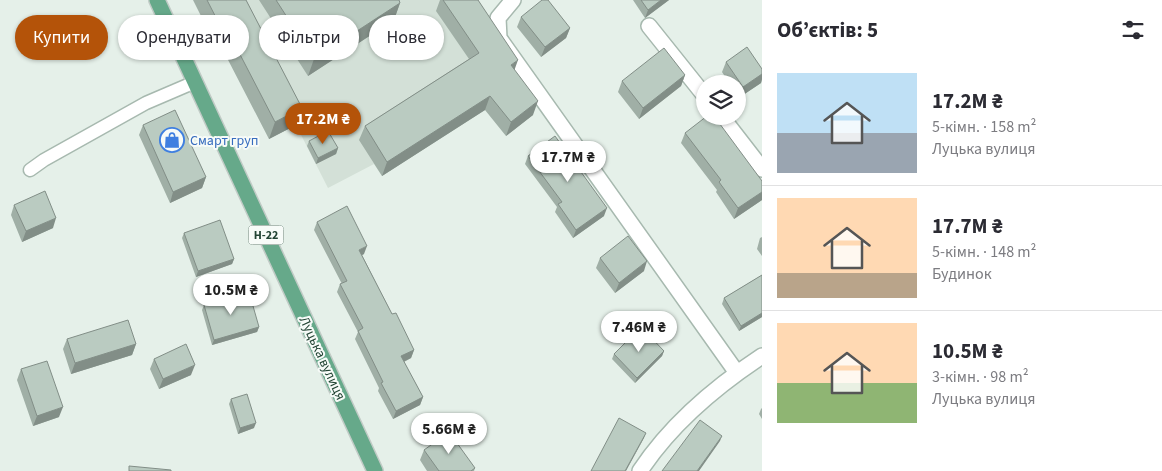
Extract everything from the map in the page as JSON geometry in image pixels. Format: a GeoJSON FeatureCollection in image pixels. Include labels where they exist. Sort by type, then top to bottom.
{"type":"FeatureCollection","features":[{"type":"Feature","properties":{"kind":"main road","name":"Луцька вулиця"},"geometry":{"type":"LineString","coordinates":[[157,0],[376,471]]}},
{"type":"Feature","properties":{"kind":"street"},"geometry":{"type":"LineString","coordinates":[[513,0],[498,18],[499,38],[737,372]]}},
{"type":"Feature","properties":{"kind":"street"},"geometry":{"type":"LineString","coordinates":[[649,26],[696,85]]}},
{"type":"Feature","properties":{"kind":"street"},"geometry":{"type":"LineString","coordinates":[[728,125],[762,169]]}},
{"type":"Feature","properties":{"kind":"street"},"geometry":{"type":"LineString","coordinates":[[640,471],[654,450],[694,408],[737,372],[762,356]]}},
{"type":"Feature","properties":{"kind":"lane"},"geometry":{"type":"LineString","coordinates":[[30,170],[44,160],[146,103],[195,82]]}},
{"type":"Feature","properties":{"kind":"shaded area"},"geometry":{"type":"Polygon","coordinates":[[[238,0],[463,0],[513,74],[453,114],[460,125],[382,176],[374,164],[328,188],[296,125],[269,139],[229,60],[249,60],[249,15],[220,15],[238,0]]]}},
{"type":"Feature","properties":{"kind":"building"},"geometry":{"type":"Polygon","coordinates":[[[207,0],[246,0],[259,25],[259,60],[277,60],[302,108],[275,122],[243,60],[249,60],[249,15],[215,15],[207,0]]]}},
{"type":"Feature","properties":{"kind":"building"},"geometry":{"type":"Polygon","coordinates":[[[276,0],[399,0],[400,3],[382,15],[369,15],[369,23],[359,30],[359,15],[286,15],[276,0]]]}},
{"type":"Feature","properties":{"kind":"building"},"geometry":{"type":"Polygon","coordinates":[[[443,0],[478,0],[518,60],[511,65],[538,101],[511,122],[490,96],[387,162],[365,126],[479,53],[443,0]]]}},
{"type":"Feature","properties":{"kind":"building"},"geometry":{"type":"Polygon","coordinates":[[[542,0],[548,0],[570,28],[545,47],[521,17],[542,0]]]}},
{"type":"Feature","properties":{"kind":"building"},"geometry":{"type":"Polygon","coordinates":[[[641,0],[661,0],[648,10],[641,0]]]}},
{"type":"Feature","properties":{"kind":"building"},"geometry":{"type":"Polygon","coordinates":[[[747,47],[762,69],[762,74],[746,85],[746,75],[735,75],[726,62],[747,47]]]}},
{"type":"Feature","properties":{"kind":"building"},"geometry":{"type":"Polygon","coordinates":[[[664,48],[685,75],[643,108],[622,81],[664,48]]]}},
{"type":"Feature","properties":{"kind":"building"},"geometry":{"type":"Polygon","coordinates":[[[175,110],[206,177],[173,192],[143,125],[175,110]]]}},
{"type":"Feature","properties":{"kind":"building"},"geometry":{"type":"Polygon","coordinates":[[[696,124],[721,125],[762,181],[762,192],[738,208],[719,182],[721,180],[685,133],[696,124]]]}},
{"type":"Feature","properties":{"kind":"building"},"geometry":{"type":"Polygon","coordinates":[[[328,131],[338,148],[318,158],[309,141],[328,131]]]}},
{"type":"Feature","properties":{"kind":"building"},"geometry":{"type":"Polygon","coordinates":[[[555,136],[607,208],[576,230],[558,204],[562,202],[528,156],[555,136]]]}},
{"type":"Feature","properties":{"kind":"building"},"geometry":{"type":"Polygon","coordinates":[[[45,191],[56,218],[26,231],[14,205],[45,191]]]}},
{"type":"Feature","properties":{"kind":"building"},"geometry":{"type":"Polygon","coordinates":[[[347,206],[367,246],[359,250],[392,314],[396,313],[414,350],[401,356],[423,397],[396,411],[381,383],[383,382],[358,331],[363,328],[340,284],[347,281],[317,222],[347,206]]]}},
{"type":"Feature","properties":{"kind":"building"},"geometry":{"type":"Polygon","coordinates":[[[220,220],[234,259],[198,271],[184,233],[220,220]]]}},
{"type":"Feature","properties":{"kind":"building"},"geometry":{"type":"Polygon","coordinates":[[[628,236],[647,261],[619,283],[600,258],[628,236]]]}},
{"type":"Feature","properties":{"kind":"building"},"geometry":{"type":"Polygon","coordinates":[[[762,275],[762,313],[741,326],[724,298],[762,275]]]}},
{"type":"Feature","properties":{"kind":"building"},"geometry":{"type":"Polygon","coordinates":[[[249,292],[259,327],[214,340],[204,305],[249,292]]]}},
{"type":"Feature","properties":{"kind":"building"},"geometry":{"type":"Polygon","coordinates":[[[128,320],[136,344],[75,363],[67,339],[128,320]]]}},
{"type":"Feature","properties":{"kind":"building"},"geometry":{"type":"Polygon","coordinates":[[[641,327],[664,351],[637,378],[614,354],[641,327]]]}},
{"type":"Feature","properties":{"kind":"building"},"geometry":{"type":"Polygon","coordinates":[[[186,344],[195,365],[163,379],[154,359],[186,344]]]}},
{"type":"Feature","properties":{"kind":"building"},"geometry":{"type":"Polygon","coordinates":[[[47,361],[63,407],[37,416],[21,369],[47,361]]]}},
{"type":"Feature","properties":{"kind":"building"},"geometry":{"type":"Polygon","coordinates":[[[247,394],[256,423],[240,428],[231,399],[247,394]]]}},
{"type":"Feature","properties":{"kind":"building"},"geometry":{"type":"Polygon","coordinates":[[[619,418],[646,433],[625,471],[591,471],[619,418]]]}},
{"type":"Feature","properties":{"kind":"building"},"geometry":{"type":"Polygon","coordinates":[[[700,420],[722,436],[697,471],[662,471],[700,420]]]}},
{"type":"Feature","properties":{"kind":"building"},"geometry":{"type":"Polygon","coordinates":[[[449,432],[475,468],[471,471],[439,471],[424,450],[449,432]]]}},
{"type":"Feature","properties":{"kind":"building"},"geometry":{"type":"Polygon","coordinates":[[[129,466],[171,470],[171,471],[129,471],[129,466]]]}},
{"type":"Feature","properties":{"kind":"place","name":"Смарт груп"},"geometry":{"type":"Point","coordinates":[172,140]}}]}
